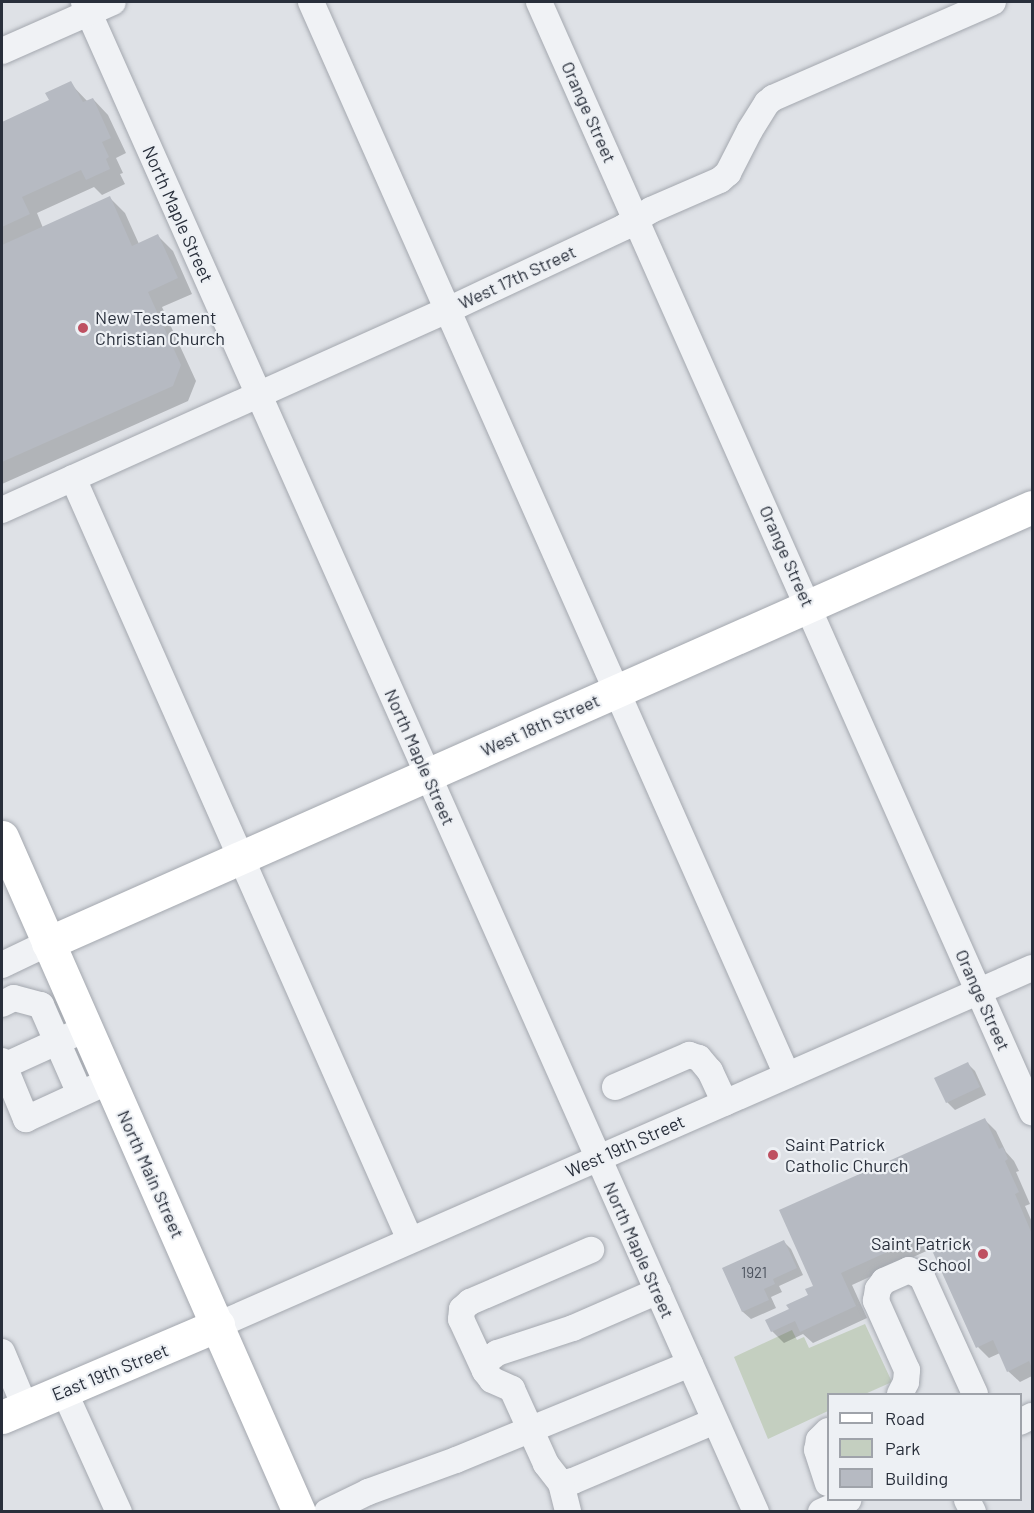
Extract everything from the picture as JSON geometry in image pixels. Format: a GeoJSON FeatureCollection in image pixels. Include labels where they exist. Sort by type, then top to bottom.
{"type":"FeatureCollection","features":[{"type":"Feature","properties":{"kind":"main road","name":"West 18th Street"},"geometry":{"type":"LineString","coordinates":[[48,943],[1032,507]]}},
{"type":"Feature","properties":{"kind":"main road","name":"North Main Street"},"geometry":{"type":"LineString","coordinates":[[2,837],[299,1512]]}},
{"type":"Feature","properties":{"kind":"main road","name":"East 19th Street"},"geometry":{"type":"LineString","coordinates":[[13,1412],[218,1325]]}},
{"type":"Feature","properties":{"kind":"street"},"geometry":{"type":"LineString","coordinates":[[2,51],[86,7],[113,2]]}},
{"type":"Feature","properties":{"kind":"street"},"geometry":{"type":"LineString","coordinates":[[311,2],[787,1075]]}},
{"type":"Feature","properties":{"kind":"street","name":"Orange Street"},"geometry":{"type":"LineString","coordinates":[[539,2],[1032,1112]]}},
{"type":"Feature","properties":{"kind":"street","name":"West 17th Street"},"geometry":{"type":"LineString","coordinates":[[2,510],[448,310],[637,219],[651,210],[720,180],[728,173],[750,130],[767,103],[773,98],[993,2]]}},
{"type":"Feature","properties":{"kind":"street","name":"North Maple Street"},"geometry":{"type":"LineString","coordinates":[[86,7],[756,1512]]}},
{"type":"Feature","properties":{"kind":"street"},"geometry":{"type":"LineString","coordinates":[[73,478],[410,1240]]}},
{"type":"Feature","properties":{"kind":"street"},"geometry":{"type":"LineString","coordinates":[[2,964],[48,943]]}},
{"type":"Feature","properties":{"kind":"street","name":"West 19th Street"},"geometry":{"type":"LineString","coordinates":[[218,1325],[1032,968]]}},
{"type":"Feature","properties":{"kind":"street"},"geometry":{"type":"LineString","coordinates":[[2,1004],[14,998],[41,1005],[80,1094]]}},
{"type":"Feature","properties":{"kind":"street"},"geometry":{"type":"LineString","coordinates":[[86,1029],[3,1064],[26,1119],[110,1081]]}},
{"type":"Feature","properties":{"kind":"street"},"geometry":{"type":"LineString","coordinates":[[615,1087],[689,1055],[699,1058],[710,1071],[725,1103]]}},
{"type":"Feature","properties":{"kind":"street"},"geometry":{"type":"LineString","coordinates":[[568,1512],[561,1483],[552,1475],[512,1389],[492,1380],[485,1371],[461,1319],[462,1309],[470,1302],[591,1250]]}},
{"type":"Feature","properties":{"kind":"street"},"geometry":{"type":"LineString","coordinates":[[901,1393],[906,1382],[907,1370],[876,1301],[878,1289],[884,1281],[909,1270],[921,1277],[974,1391]]}},
{"type":"Feature","properties":{"kind":"street"},"geometry":{"type":"LineString","coordinates":[[485,1371],[487,1361],[497,1353],[573,1328],[658,1291]]}},
{"type":"Feature","properties":{"kind":"street"},"geometry":{"type":"LineString","coordinates":[[2,1352],[13,1412]]}},
{"type":"Feature","properties":{"kind":"street"},"geometry":{"type":"LineString","coordinates":[[327,1512],[368,1492],[530,1431],[690,1364]]}},
{"type":"Feature","properties":{"kind":"street"},"geometry":{"type":"LineString","coordinates":[[64,1391],[119,1512]]}},
{"type":"Feature","properties":{"kind":"street"},"geometry":{"type":"LineString","coordinates":[[561,1483],[573,1481],[716,1421]]}},
{"type":"Feature","properties":{"kind":"street"},"geometry":{"type":"LineString","coordinates":[[827,1432],[819,1440],[818,1458],[827,1482]]}},
{"type":"Feature","properties":{"kind":"green space"},"geometry":{"type":"Polygon","coordinates":[[[865,1324],[892,1382],[867,1393],[827,1393],[827,1411],[768,1439],[734,1357],[792,1330],[797,1340],[804,1337],[809,1348],[865,1324]]]}},
{"type":"Feature","properties":{"kind":"building"},"geometry":{"type":"Polygon","coordinates":[[[71,81],[83,102],[93,98],[111,138],[102,142],[109,157],[106,159],[110,169],[86,180],[81,170],[22,197],[30,214],[2,227],[2,122],[49,100],[45,93],[71,81]]]}},
{"type":"Feature","properties":{"kind":"building","name":"New Testament Christian Church"},"geometry":{"type":"Polygon","coordinates":[[[110,196],[132,246],[158,234],[178,278],[148,292],[181,365],[173,386],[2,462],[2,245],[110,196]]]}},
{"type":"Feature","properties":{"kind":"building"},"geometry":{"type":"Polygon","coordinates":[[[968,1062],[980,1087],[946,1103],[934,1078],[968,1062]]]}},
{"type":"Feature","properties":{"kind":"building","name":"Saint Patrick School"},"geometry":{"type":"Polygon","coordinates":[[[985,1118],[999,1149],[1003,1147],[1008,1159],[1005,1161],[1019,1192],[1015,1194],[1032,1234],[1032,1368],[1029,1361],[1007,1372],[993,1340],[976,1348],[925,1235],[841,1273],[856,1306],[800,1332],[795,1321],[771,1332],[765,1320],[789,1309],[786,1305],[808,1295],[805,1289],[813,1286],[779,1210],[985,1118]]]}},
{"type":"Feature","properties":{"kind":"building"},"geometry":{"type":"Polygon","coordinates":[[[784,1240],[797,1268],[773,1279],[775,1284],[764,1289],[769,1300],[742,1312],[722,1268],[784,1240]]]}},
{"type":"Feature","properties":{"kind":"place","name":"New Testament Christian Church"},"geometry":{"type":"Point","coordinates":[83,328]}},
{"type":"Feature","properties":{"kind":"place","name":"Saint Patrick Catholic Church"},"geometry":{"type":"Point","coordinates":[773,1155]}},
{"type":"Feature","properties":{"kind":"place","name":"Saint Patrick School"},"geometry":{"type":"Point","coordinates":[983,1254]}}]}
